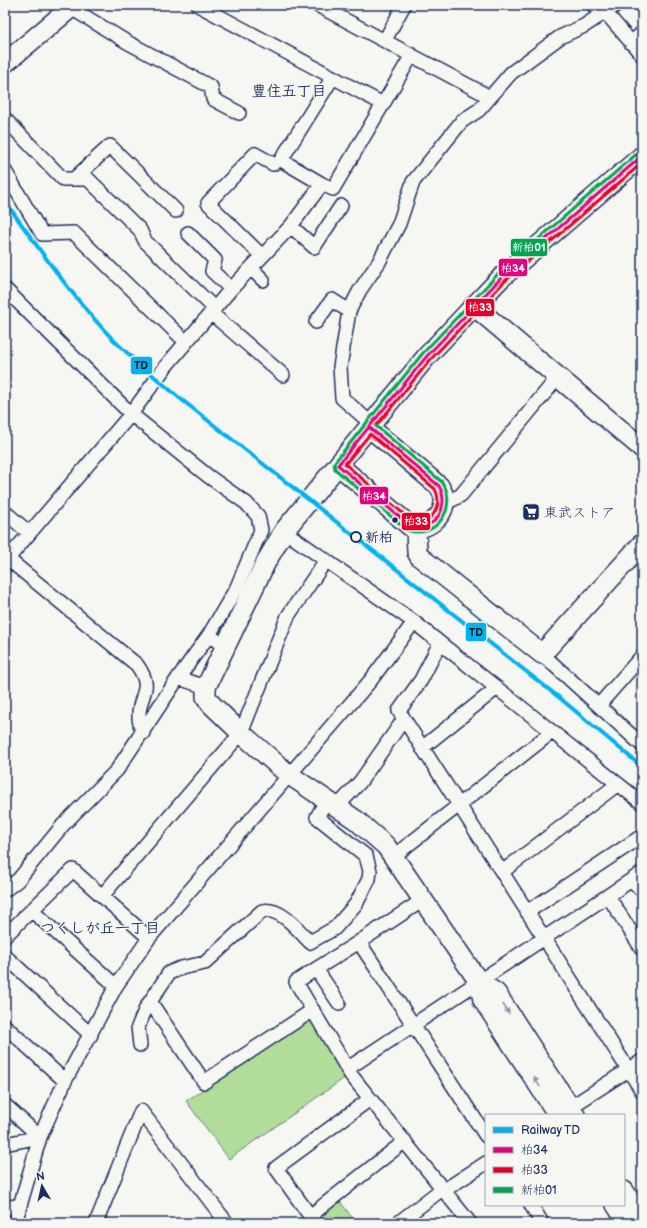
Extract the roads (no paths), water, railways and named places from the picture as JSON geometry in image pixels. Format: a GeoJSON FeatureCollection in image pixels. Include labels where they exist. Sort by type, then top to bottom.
{"type":"FeatureCollection","features":[{"type":"Feature","properties":{"kind":"street"},"geometry":{"type":"LineString","coordinates":[[198,5],[383,104]]}},
{"type":"Feature","properties":{"kind":"street"},"geometry":{"type":"LineString","coordinates":[[317,5],[490,97]]}},
{"type":"Feature","properties":{"kind":"street"},"geometry":{"type":"LineString","coordinates":[[385,40],[404,5]]}},
{"type":"Feature","properties":{"kind":"street"},"geometry":{"type":"LineString","coordinates":[[593,5],[611,9],[631,43],[642,55]]}},
{"type":"Feature","properties":{"kind":"street"},"geometry":{"type":"LineString","coordinates":[[5,63],[72,6],[127,42],[211,87],[214,99],[239,113]]}},
{"type":"Feature","properties":{"kind":"street"},"geometry":{"type":"LineString","coordinates":[[338,465],[410,526],[416,529],[428,525],[443,509],[445,500],[439,486],[370,428],[366,419],[342,398],[340,367],[349,311],[360,290],[379,262],[399,224],[413,182],[462,121],[479,110],[511,73],[560,37],[584,26],[611,9]]}},
{"type":"Feature","properties":{"kind":"street"},"geometry":{"type":"LineString","coordinates":[[631,43],[642,33]]}},
{"type":"Feature","properties":{"kind":"street"},"geometry":{"type":"LineString","coordinates":[[333,77],[281,160],[333,189],[412,55]]}},
{"type":"Feature","properties":{"kind":"street"},"geometry":{"type":"LineString","coordinates":[[5,119],[64,179],[88,179],[140,230],[145,241],[212,311],[283,375]]}},
{"type":"Feature","properties":{"kind":"street"},"geometry":{"type":"LineString","coordinates":[[75,178],[110,146],[176,211]]}},
{"type":"Feature","properties":{"kind":"street"},"geometry":{"type":"LineString","coordinates":[[262,256],[208,203],[255,154],[273,164]]}},
{"type":"Feature","properties":{"kind":"street"},"geometry":{"type":"LineString","coordinates":[[642,156],[501,278],[427,356],[370,428],[284,531],[266,562],[224,646],[206,687],[206,697],[211,704],[241,733],[288,774],[371,832],[394,856],[479,982],[482,1000],[566,1113],[642,1060]]}},
{"type":"Feature","properties":{"kind":"street"},"geometry":{"type":"LineString","coordinates":[[5,171],[42,234],[74,233],[186,342]]}},
{"type":"Feature","properties":{"kind":"street"},"geometry":{"type":"LineString","coordinates":[[143,733],[139,716],[146,684],[144,674],[137,665],[6,560],[131,414],[166,366],[212,311],[291,226],[322,184]]}},
{"type":"Feature","properties":{"kind":"street"},"geometry":{"type":"LineString","coordinates":[[291,226],[314,247],[342,206]]}},
{"type":"Feature","properties":{"kind":"street"},"geometry":{"type":"LineString","coordinates":[[188,233],[215,260],[212,271],[231,289]]}},
{"type":"Feature","properties":{"kind":"street"},"geometry":{"type":"LineString","coordinates":[[251,268],[263,280]]}},
{"type":"Feature","properties":{"kind":"street"},"geometry":{"type":"LineString","coordinates":[[5,289],[131,414],[208,476],[246,503],[258,516],[261,530],[237,587],[209,635],[178,678],[143,733],[117,770],[63,825],[18,880],[5,890]]}},
{"type":"Feature","properties":{"kind":"street"},"geometry":{"type":"LineString","coordinates":[[316,322],[332,300],[349,311]]}},
{"type":"Feature","properties":{"kind":"street"},"geometry":{"type":"LineString","coordinates":[[474,306],[642,448]]}},
{"type":"Feature","properties":{"kind":"street"},"geometry":{"type":"LineString","coordinates":[[445,500],[452,500],[461,495],[558,377]]}},
{"type":"Feature","properties":{"kind":"street"},"geometry":{"type":"LineString","coordinates":[[5,512],[29,533]]}},
{"type":"Feature","properties":{"kind":"street"},"geometry":{"type":"LineString","coordinates":[[416,529],[417,552],[420,557],[542,654],[642,745]]}},
{"type":"Feature","properties":{"kind":"street"},"geometry":{"type":"LineString","coordinates":[[284,531],[414,622],[642,803]]}},
{"type":"Feature","properties":{"kind":"street"},"geometry":{"type":"LineString","coordinates":[[542,654],[642,544]]}},
{"type":"Feature","properties":{"kind":"street"},"geometry":{"type":"LineString","coordinates":[[102,896],[241,733],[288,616],[326,560]]}},
{"type":"Feature","properties":{"kind":"street"},"geometry":{"type":"LineString","coordinates":[[15,1223],[40,1137],[64,1082],[91,1035],[116,986],[149,938],[208,872],[288,774],[371,680],[414,622]]}},
{"type":"Feature","properties":{"kind":"street"},"geometry":{"type":"LineString","coordinates":[[209,635],[224,646]]}},
{"type":"Feature","properties":{"kind":"street"},"geometry":{"type":"LineString","coordinates":[[440,643],[421,680],[399,711],[642,1091]]}},
{"type":"Feature","properties":{"kind":"street"},"geometry":{"type":"LineString","coordinates":[[599,705],[642,656]]}},
{"type":"Feature","properties":{"kind":"street"},"geometry":{"type":"LineString","coordinates":[[178,678],[206,687]]}},
{"type":"Feature","properties":{"kind":"street"},"geometry":{"type":"LineString","coordinates":[[422,748],[497,688]]}},
{"type":"Feature","properties":{"kind":"street"},"geometry":{"type":"LineString","coordinates":[[140,1045],[138,1027],[146,1008],[151,1003],[169,973],[181,968],[205,963],[262,911],[269,909],[286,918],[310,942],[335,928],[347,916],[356,904],[369,879],[370,871],[366,856],[318,817],[360,782],[404,719]]}},
{"type":"Feature","properties":{"kind":"street"},"geometry":{"type":"LineString","coordinates":[[394,856],[552,732]]}},
{"type":"Feature","properties":{"kind":"street"},"geometry":{"type":"LineString","coordinates":[[502,872],[618,784]]}},
{"type":"Feature","properties":{"kind":"street"},"geometry":{"type":"LineString","coordinates":[[527,912],[642,836]]}},
{"type":"Feature","properties":{"kind":"street"},"geometry":{"type":"LineString","coordinates":[[5,936],[73,870],[149,938]]}},
{"type":"Feature","properties":{"kind":"street"},"geometry":{"type":"LineString","coordinates":[[347,1069],[642,873]]}},
{"type":"Feature","properties":{"kind":"street"},"geometry":{"type":"LineString","coordinates":[[631,880],[642,890]]}},
{"type":"Feature","properties":{"kind":"street"},"geometry":{"type":"LineString","coordinates":[[608,896],[642,949]]}},
{"type":"Feature","properties":{"kind":"street"},"geometry":{"type":"LineString","coordinates":[[423,900],[296,982],[347,1069],[442,1190],[470,1223]]}},
{"type":"Feature","properties":{"kind":"street"},"geometry":{"type":"LineString","coordinates":[[31,910],[116,986]]}},
{"type":"Feature","properties":{"kind":"street"},"geometry":{"type":"LineString","coordinates":[[360,942],[485,1134]]}},
{"type":"Feature","properties":{"kind":"street"},"geometry":{"type":"LineString","coordinates":[[5,956],[91,1035]]}},
{"type":"Feature","properties":{"kind":"street"},"geometry":{"type":"LineString","coordinates":[[316,969],[339,1003]]}},
{"type":"Feature","properties":{"kind":"street"},"geometry":{"type":"LineString","coordinates":[[151,1003],[204,1082],[313,1010]]}},
{"type":"Feature","properties":{"kind":"street"},"geometry":{"type":"LineString","coordinates":[[5,1026],[64,1082]]}},
{"type":"Feature","properties":{"kind":"street"},"geometry":{"type":"LineString","coordinates":[[370,1099],[276,1168],[312,1220],[405,1141]]}},
{"type":"Feature","properties":{"kind":"street"},"geometry":{"type":"LineString","coordinates":[[5,1105],[40,1137]]}},
{"type":"Feature","properties":{"kind":"street"},"geometry":{"type":"LineString","coordinates":[[96,1223],[141,1111],[227,1223]]}},
{"type":"Feature","properties":{"kind":"street"},"geometry":{"type":"LineString","coordinates":[[5,1144],[40,1137]]}},
{"type":"Feature","properties":{"kind":"street"},"geometry":{"type":"LineString","coordinates":[[398,1223],[442,1190],[485,1164]]}},
{"type":"Feature","properties":{"kind":"street"},"geometry":{"type":"LineString","coordinates":[[625,1193],[642,1219]]}},
{"type":"Feature","properties":{"kind":"street"},"geometry":{"type":"LineString","coordinates":[[5,1208],[20,1205]]}},
{"type":"Feature","properties":{"kind":"street"},"geometry":{"type":"LineString","coordinates":[[532,1206],[542,1223]]}},
{"type":"Feature","properties":{"kind":"street"},"geometry":{"type":"LineString","coordinates":[[617,1206],[628,1223]]}},
{"type":"Feature","properties":{"kind":"rail line","name":"TD"},"geometry":{"type":"LineString","coordinates":[[5,201],[78,300],[113,340],[131,357],[177,396],[561,699],[642,767]]}},
{"type":"Feature","properties":{"kind":"place","name":"東武ストア"},"geometry":{"type":"Point","coordinates":[531,512]}},
{"type":"Feature","properties":{"kind":"place","name":"新柏"},"geometry":{"type":"Point","coordinates":[356,537]}},
{"type":"Feature","properties":{"kind":"district","name":"豊住五丁目"},"geometry":{"type":"Point","coordinates":[289,91]}},
{"type":"Feature","properties":{"kind":"district","name":"つくしが丘一丁目"},"geometry":{"type":"Point","coordinates":[100,928]}}]}
